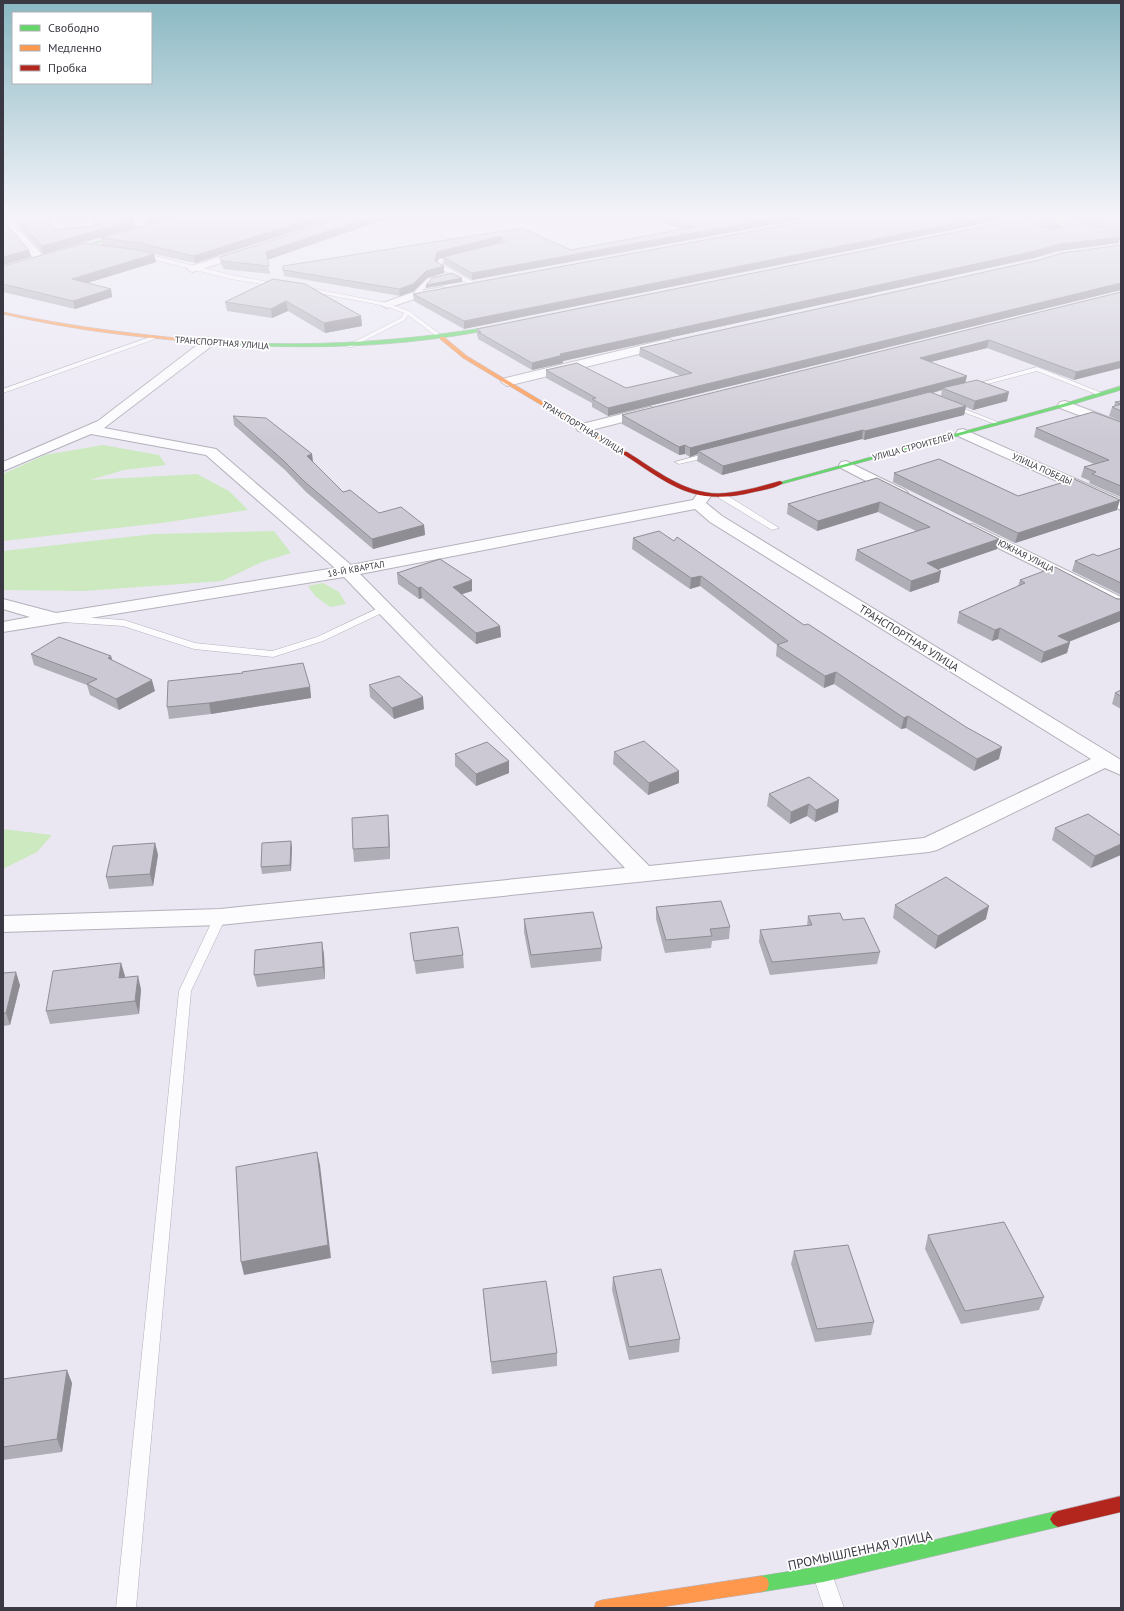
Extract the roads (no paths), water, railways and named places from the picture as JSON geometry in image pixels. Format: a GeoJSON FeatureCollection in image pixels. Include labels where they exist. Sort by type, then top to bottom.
{"type":"FeatureCollection","features":[{"type":"Feature","properties":{"kind":"street"},"geometry":{"type":"LineString","coordinates":[[387,305],[415,295],[437,291]]}},
{"type":"Feature","properties":{"kind":"street","name":"ТРАНСПОРТНАЯ УЛИЦА"},"geometry":{"type":"LineString","coordinates":[[3,313],[68,328],[153,338],[297,347],[391,344],[442,338],[518,323]]}},
{"type":"Feature","properties":{"kind":"street"},"geometry":{"type":"LineString","coordinates":[[442,338],[465,356]]}},
{"type":"Feature","properties":{"kind":"street"},"geometry":{"type":"LineString","coordinates":[[507,382],[676,341]]}},
{"type":"Feature","properties":{"kind":"street"},"geometry":{"type":"LineString","coordinates":[[3,467],[103,424],[209,342]]}},
{"type":"Feature","properties":{"kind":"street"},"geometry":{"type":"LineString","coordinates":[[391,344],[431,347]]}},
{"type":"Feature","properties":{"kind":"street"},"geometry":{"type":"LineString","coordinates":[[443,350],[465,356]]}},
{"type":"Feature","properties":{"kind":"street","name":"ТРАНСПОРТНАЯ УЛИЦА"},"geometry":{"type":"LineString","coordinates":[[465,356],[674,483],[700,500],[716,519],[1113,765]]}},
{"type":"Feature","properties":{"kind":"street","name":"УЛИЦА СТРОИТЕЛЕЙ"},"geometry":{"type":"LineString","coordinates":[[700,500],[745,492],[997,424],[1121,388]]}},
{"type":"Feature","properties":{"kind":"street"},"geometry":{"type":"LineString","coordinates":[[1065,405],[1121,427]]}},
{"type":"Feature","properties":{"kind":"street"},"geometry":{"type":"LineString","coordinates":[[583,428],[660,409]]}},
{"type":"Feature","properties":{"kind":"street"},"geometry":{"type":"LineString","coordinates":[[90,430],[211,452],[348,571],[643,873]]}},
{"type":"Feature","properties":{"kind":"street","name":"УЛИЦА ПОБЕДЫ"},"geometry":{"type":"LineString","coordinates":[[963,433],[1121,505]]}},
{"type":"Feature","properties":{"kind":"street"},"geometry":{"type":"LineString","coordinates":[[846,465],[916,501]]}},
{"type":"Feature","properties":{"kind":"street","name":"18-Й КВАРТАЛ"},"geometry":{"type":"LineString","coordinates":[[3,627],[348,571],[700,500]]}},
{"type":"Feature","properties":{"kind":"street","name":"ЮЖНАЯ УЛИЦА"},"geometry":{"type":"LineString","coordinates":[[959,522],[1121,604]]}},
{"type":"Feature","properties":{"kind":"street"},"geometry":{"type":"LineString","coordinates":[[3,604],[57,619]]}},
{"type":"Feature","properties":{"kind":"street"},"geometry":{"type":"LineString","coordinates":[[3,924],[220,917],[929,845],[1113,765]]}},
{"type":"Feature","properties":{"kind":"street","name":"ПРОМЫШЛЕННАЯ УЛИЦА"},"geometry":{"type":"LineString","coordinates":[[602,1608],[823,1574],[1121,1504]]}},
{"type":"Feature","properties":{"kind":"lane"},"geometry":{"type":"LineString","coordinates":[[316,291],[387,305],[407,312],[442,338]]}},
{"type":"Feature","properties":{"kind":"lane"},"geometry":{"type":"LineString","coordinates":[[415,295],[419,291]]}},
{"type":"Feature","properties":{"kind":"lane"},"geometry":{"type":"LineString","coordinates":[[350,346],[403,319],[407,312]]}},
{"type":"Feature","properties":{"kind":"lane"},"geometry":{"type":"LineString","coordinates":[[3,391],[153,338]]}},
{"type":"Feature","properties":{"kind":"lane"},"geometry":{"type":"LineString","coordinates":[[968,387],[1037,369],[1100,394]]}},
{"type":"Feature","properties":{"kind":"lane"},"geometry":{"type":"LineString","coordinates":[[943,403],[997,424]]}},
{"type":"Feature","properties":{"kind":"lane"},"geometry":{"type":"LineString","coordinates":[[679,462],[717,452]]}},
{"type":"Feature","properties":{"kind":"lane"},"geometry":{"type":"LineString","coordinates":[[722,496],[775,528]]}},
{"type":"Feature","properties":{"kind":"lane"},"geometry":{"type":"LineString","coordinates":[[57,619],[124,623],[194,646],[273,654],[320,639],[385,608]]}},
{"type":"Feature","properties":{"kind":"lane"},"geometry":{"type":"LineString","coordinates":[[126,1608],[185,991],[220,917]]}},
{"type":"Feature","properties":{"kind":"lane"},"geometry":{"type":"LineString","coordinates":[[823,1574],[834,1608]]}}]}
